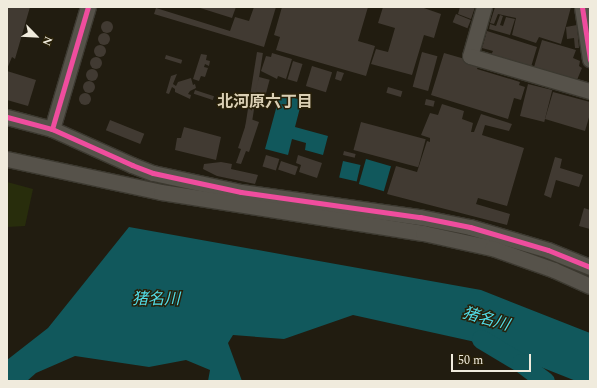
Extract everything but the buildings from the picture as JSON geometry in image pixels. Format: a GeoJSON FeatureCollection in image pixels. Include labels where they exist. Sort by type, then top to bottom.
{"type":"FeatureCollection","features":[{"type":"Feature","properties":{"kind":"street"},"geometry":{"type":"LineString","coordinates":[[52,129],[88,7]]}},
{"type":"Feature","properties":{"kind":"street"},"geometry":{"type":"LineString","coordinates":[[484,7],[470,56],[590,91]]}},
{"type":"Feature","properties":{"kind":"street"},"geometry":{"type":"LineString","coordinates":[[584,8],[590,59]]}},
{"type":"Feature","properties":{"kind":"street"},"geometry":{"type":"LineString","coordinates":[[7,117],[52,129],[132,165],[153,172],[241,192],[420,217],[470,227],[548,250],[590,267]]}},
{"type":"Feature","properties":{"kind":"street"},"geometry":{"type":"LineString","coordinates":[[7,159],[161,192],[423,233],[492,248],[554,270],[590,286]]}},
{"type":"Feature","properties":{"kind":"green space"},"geometry":{"type":"Polygon","coordinates":[[[7,182],[33,189],[25,226],[7,227],[7,182]]]}},
{"type":"Feature","properties":{"kind":"water"},"geometry":{"type":"Polygon","coordinates":[[[280,94],[302,100],[295,127],[328,136],[323,155],[305,150],[306,143],[292,139],[288,155],[265,149],[280,94]]]}},
{"type":"Feature","properties":{"kind":"water"},"geometry":{"type":"Polygon","coordinates":[[[366,159],[391,166],[384,191],[359,184],[366,159]]]}},
{"type":"Feature","properties":{"kind":"water"},"geometry":{"type":"Polygon","coordinates":[[[343,161],[361,165],[357,182],[339,178],[343,161]]]}},
{"type":"Feature","properties":{"kind":"water","name":"猪名川"},"geometry":{"type":"Polygon","coordinates":[[[129,227],[481,290],[590,333],[590,381],[576,381],[480,343],[353,315],[284,339],[233,335],[228,343],[242,381],[208,381],[210,370],[186,360],[149,367],[75,356],[36,373],[27,381],[7,381],[7,360],[48,328],[129,227]]]}},
{"type":"Feature","properties":{"kind":"waterway"},"geometry":{"type":"LineString","coordinates":[[481,339],[521,363],[545,381]]}},
{"type":"Feature","properties":{"kind":"cycle path"},"geometry":{"type":"LineString","coordinates":[[52,129],[88,7]]}},
{"type":"Feature","properties":{"kind":"cycle path"},"geometry":{"type":"LineString","coordinates":[[582,7],[590,59]]}},
{"type":"Feature","properties":{"kind":"cycle path"},"geometry":{"type":"LineString","coordinates":[[7,117],[52,129],[153,173],[241,192],[420,217],[470,227],[548,250],[590,267]]}},
{"type":"Feature","properties":{"kind":"district","name":"北河原六丁目"},"geometry":{"type":"Point","coordinates":[265,102]}}]}
